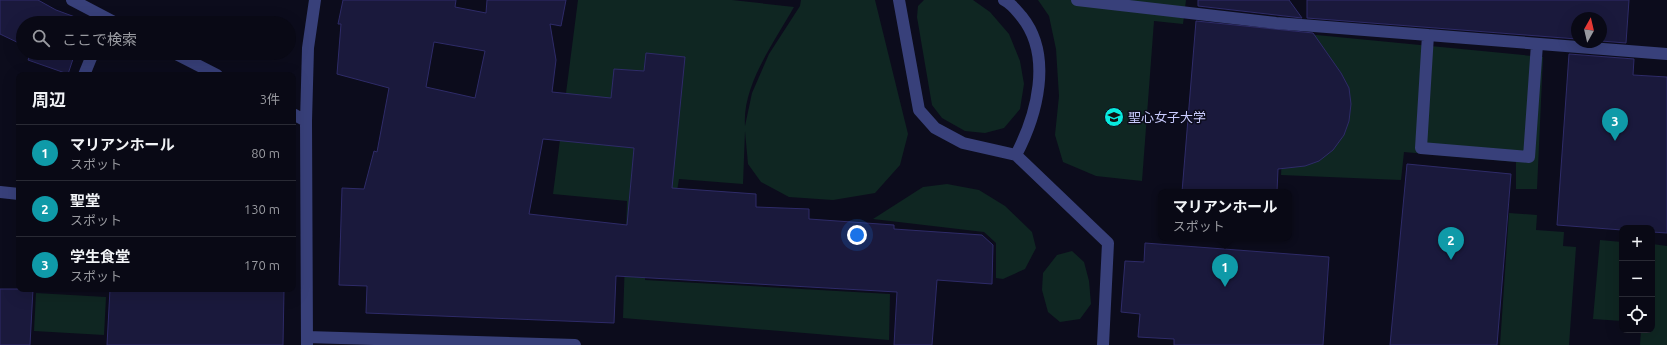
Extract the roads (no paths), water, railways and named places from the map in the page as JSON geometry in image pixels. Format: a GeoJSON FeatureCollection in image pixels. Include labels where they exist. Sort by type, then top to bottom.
{"type":"FeatureCollection","features":[{"type":"Feature","properties":{"kind":"street"},"geometry":{"type":"LineString","coordinates":[[72,0],[100,16]]}},
{"type":"Feature","properties":{"kind":"street"},"geometry":{"type":"LineString","coordinates":[[315,0],[308,48],[306,121],[307,341],[575,345]]}},
{"type":"Feature","properties":{"kind":"street"},"geometry":{"type":"LineString","coordinates":[[899,0],[919,110],[935,128],[963,143],[1016,155],[1108,243],[1103,345]]}},
{"type":"Feature","properties":{"kind":"street"},"geometry":{"type":"LineString","coordinates":[[1004,0],[1011,3],[1030,27],[1040,60],[1038,99],[1024,140],[1016,155]]}},
{"type":"Feature","properties":{"kind":"street"},"geometry":{"type":"LineString","coordinates":[[1077,0],[1276,23],[1667,54]]}},
{"type":"Feature","properties":{"kind":"street"},"geometry":{"type":"LineString","coordinates":[[1428,35],[1421,148],[1529,157],[1537,44]]}},
{"type":"Feature","properties":{"kind":"street"},"geometry":{"type":"LineString","coordinates":[[85,72],[90,60]]}},
{"type":"Feature","properties":{"kind":"street"},"geometry":{"type":"LineString","coordinates":[[188,60],[211,72]]}},
{"type":"Feature","properties":{"kind":"street"},"geometry":{"type":"LineString","coordinates":[[296,116],[306,121]]}},
{"type":"Feature","properties":{"kind":"street"},"geometry":{"type":"LineString","coordinates":[[0,192],[16,194]]}},
{"type":"Feature","properties":{"kind":"place","name":"聖心女子大学"},"geometry":{"type":"Point","coordinates":[1114,117]}},
{"type":"Feature","properties":{"kind":"place","name":"学生食堂"},"geometry":{"type":"Point","coordinates":[1615,141]}},
{"type":"Feature","properties":{"kind":"place","name":"聖堂"},"geometry":{"type":"Point","coordinates":[1451,260]}},
{"type":"Feature","properties":{"kind":"place","name":"マリアンホール"},"geometry":{"type":"Point","coordinates":[1225,287]}}]}
